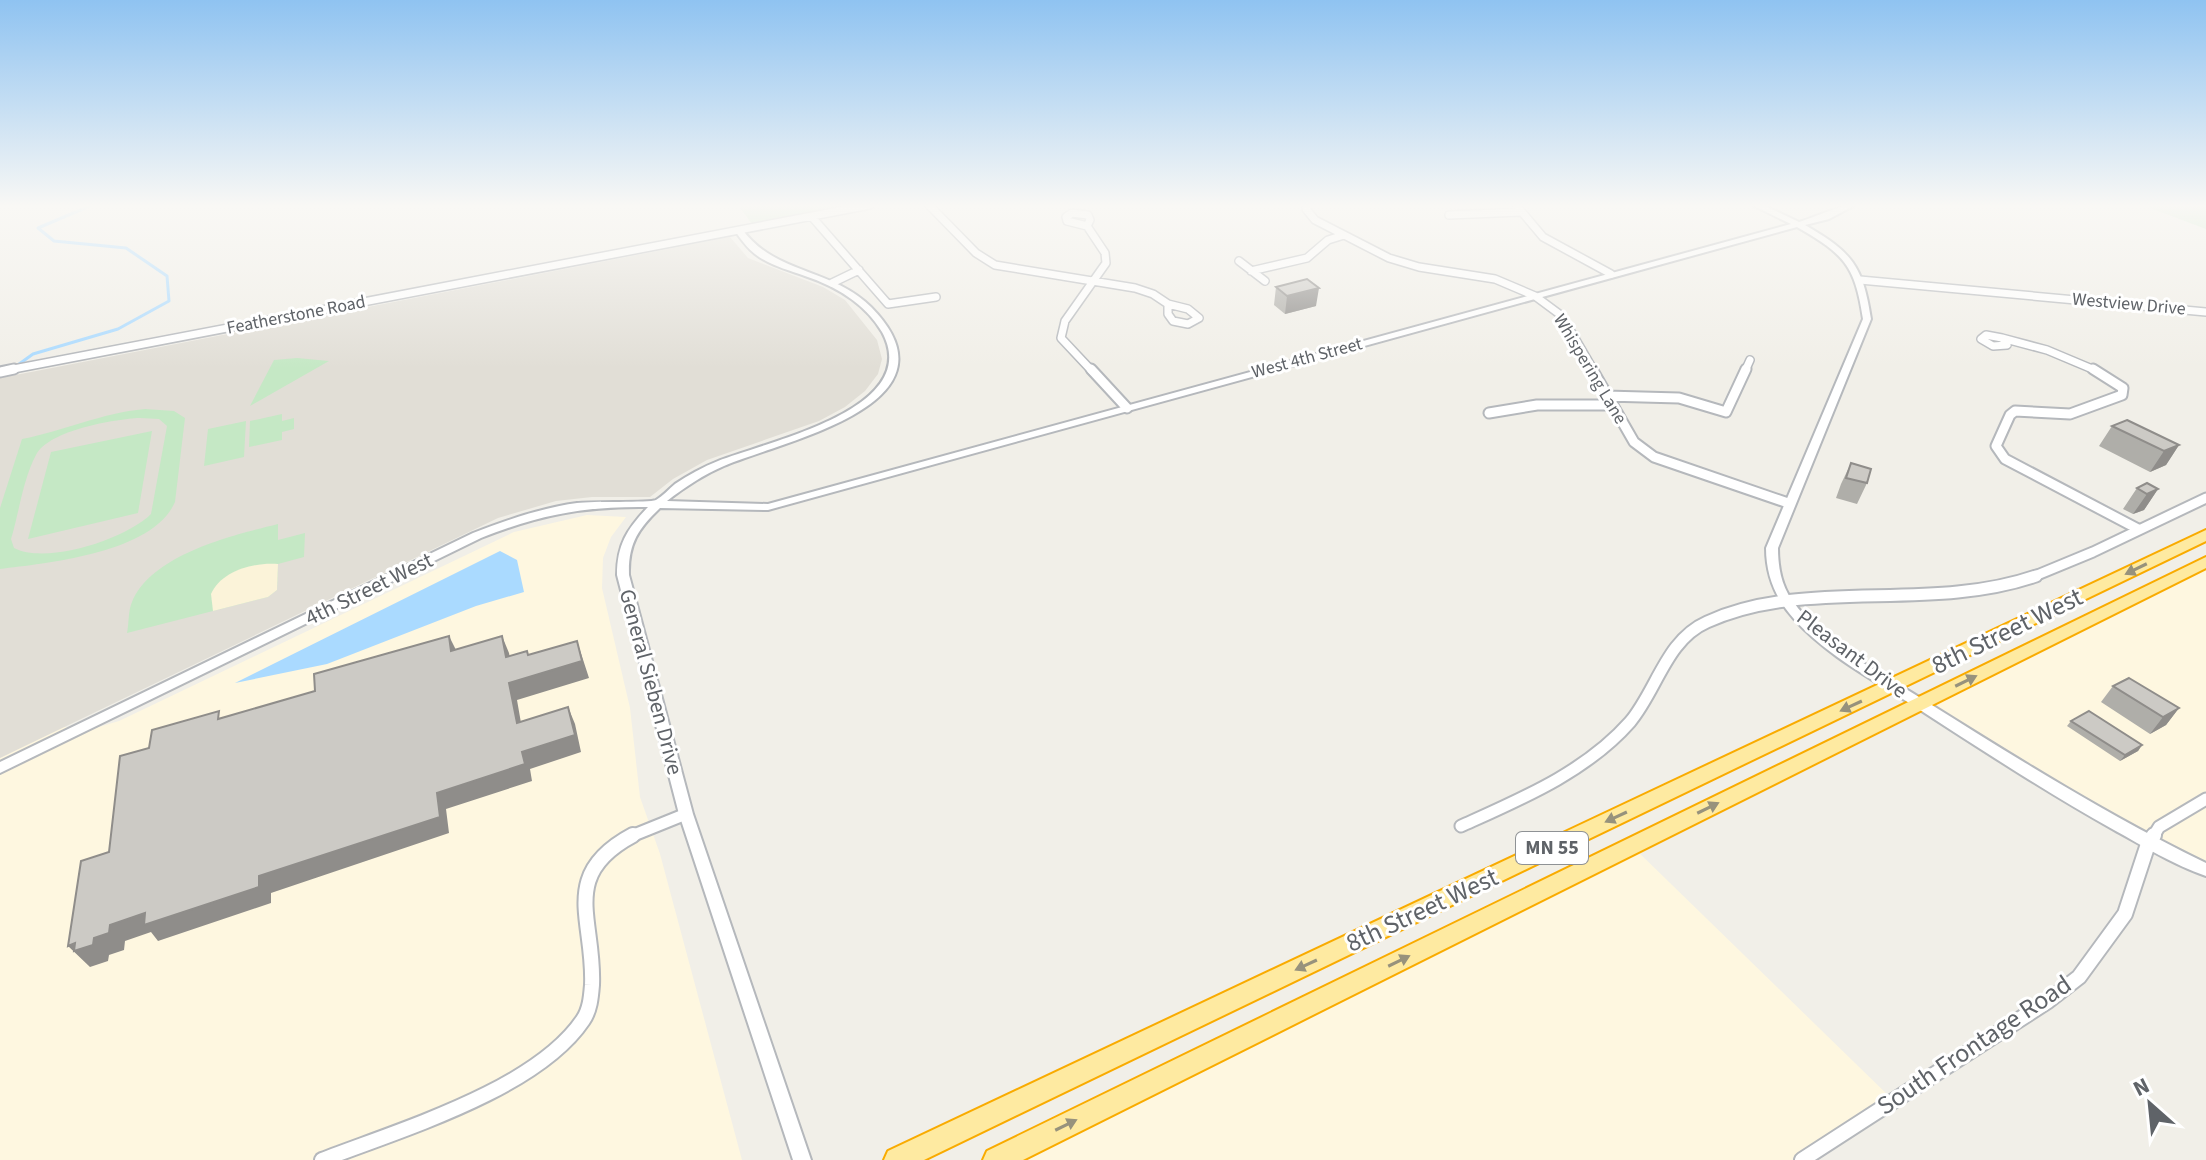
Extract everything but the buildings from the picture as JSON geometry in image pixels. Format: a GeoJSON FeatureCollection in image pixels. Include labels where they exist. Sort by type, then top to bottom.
{"type":"FeatureCollection","features":[{"type":"Feature","properties":{"kind":"highway","name":"8th Street West"},"geometry":{"type":"LineString","coordinates":[[897,1160],[2206,535]]}},
{"type":"Feature","properties":{"kind":"highway","name":"8th Street West"},"geometry":{"type":"LineString","coordinates":[[996,1160],[2206,562]]}},
{"type":"Feature","properties":{"kind":"street","name":"Featherstone Road"},"geometry":{"type":"LineString","coordinates":[[0,372],[590,259]]}},
{"type":"Feature","properties":{"kind":"street","name":"General Sieben Drive"},"geometry":{"type":"LineString","coordinates":[[769,259],[832,283],[855,297],[890,337],[895,358],[891,375],[877,393],[855,411],[827,426],[715,466],[684,483],[655,506],[624,551],[623,575],[686,814],[802,1160]]}},
{"type":"Feature","properties":{"kind":"street"},"geometry":{"type":"LineString","coordinates":[[849,259],[891,305],[936,297]]}},
{"type":"Feature","properties":{"kind":"street"},"geometry":{"type":"LineString","coordinates":[[986,259],[995,265],[1144,291],[1168,304]]}},
{"type":"Feature","properties":{"kind":"street"},"geometry":{"type":"LineString","coordinates":[[1107,259],[1065,321],[1061,338],[1127,408]]}},
{"type":"Feature","properties":{"kind":"street"},"geometry":{"type":"LineString","coordinates":[[1251,271],[1302,259]]}},
{"type":"Feature","properties":{"kind":"street","name":"Whispering Lane"},"geometry":{"type":"LineString","coordinates":[[1395,259],[1495,279],[1535,296],[1562,316],[1634,442],[1654,457],[1676,467],[1788,503]]}},
{"type":"Feature","properties":{"kind":"street"},"geometry":{"type":"LineString","coordinates":[[1584,259],[1611,274]]}},
{"type":"Feature","properties":{"kind":"street","name":"West 4th Street"},"geometry":{"type":"LineString","coordinates":[[762,507],[1666,259]]}},
{"type":"Feature","properties":{"kind":"street","name":"Pleasant Drive"},"geometry":{"type":"LineString","coordinates":[[1845,259],[1860,280],[1867,319],[1788,503],[1772,548],[1771,562],[1788,604],[1836,647],[1997,755],[2148,844],[2206,870]]}},
{"type":"Feature","properties":{"kind":"street"},"geometry":{"type":"LineString","coordinates":[[1239,261],[1265,281]]}},
{"type":"Feature","properties":{"kind":"street"},"geometry":{"type":"LineString","coordinates":[[832,283],[859,270]]}},
{"type":"Feature","properties":{"kind":"street","name":"Westview Drive"},"geometry":{"type":"LineString","coordinates":[[1860,280],[2206,312]]}},
{"type":"Feature","properties":{"kind":"street"},"geometry":{"type":"LineString","coordinates":[[2002,338],[2029,342],[2107,377],[2123,388],[2122,395],[2076,413],[2015,411],[2010,415],[1996,446],[2005,459],[2138,529]]}},
{"type":"Feature","properties":{"kind":"street"},"geometry":{"type":"LineString","coordinates":[[1489,413],[1537,405],[1679,398],[1726,412],[1750,360]]}},
{"type":"Feature","properties":{"kind":"street"},"geometry":{"type":"LineString","coordinates":[[1461,826],[1509,804],[1597,756],[1632,720],[1678,645],[1701,624],[1732,612],[1788,604],[1978,592],[2012,585],[2206,498]]}},
{"type":"Feature","properties":{"kind":"street","name":"4th Street West"},"geometry":{"type":"LineString","coordinates":[[0,768],[504,525],[588,505],[762,507]]}},
{"type":"Feature","properties":{"kind":"street","name":"South Frontage Road"},"geometry":{"type":"LineString","coordinates":[[1802,1160],[2048,1001],[2079,977],[2125,914],[2148,844],[2159,827],[2206,799]]}},
{"type":"Feature","properties":{"kind":"street"},"geometry":{"type":"LineString","coordinates":[[322,1160],[512,1082],[555,1053],[586,1017],[593,972],[584,899],[588,874],[607,851],[631,833],[686,814]]}},
{"type":"Feature","properties":{"kind":"shaded area"},"geometry":{"type":"Polygon","coordinates":[[[615,259],[751,259],[823,287],[845,300],[877,340],[882,359],[878,374],[865,391],[845,407],[819,421],[707,460],[673,479],[650,497],[592,497],[556,501],[498,518],[0,758],[0,378],[615,259]]]}},
{"type":"Feature","properties":{"kind":"shaded area"},"geometry":{"type":"Polygon","coordinates":[[[587,515],[626,517],[611,537],[603,558],[602,588],[630,708],[640,797],[660,854],[742,1160],[0,1160],[0,758],[62,726],[82,732],[119,721],[514,532],[587,515]]]}},
{"type":"Feature","properties":{"kind":"shaded area"},"geometry":{"type":"Polygon","coordinates":[[[2206,562],[2206,870],[1920,704],[2206,562]]]}},
{"type":"Feature","properties":{"kind":"shaded area"},"geometry":{"type":"Polygon","coordinates":[[[1632,846],[1893,1100],[1802,1160],[996,1160],[1632,846]]]}},
{"type":"Feature","properties":{"kind":"green space"},"geometry":{"type":"Polygon","coordinates":[[[297,358],[329,361],[250,406],[274,360],[297,358]]]}},
{"type":"Feature","properties":{"kind":"green space"},"geometry":{"type":"Polygon","coordinates":[[[129,411],[174,411],[185,418],[175,502],[163,519],[123,544],[97,552],[71,559],[0,569],[0,508],[22,439],[129,411]],[[140,418],[100,424],[68,433],[43,446],[24,485],[11,539],[14,548],[46,553],[86,547],[124,532],[151,514],[167,426],[159,419],[140,418]]]}},
{"type":"Feature","properties":{"kind":"green space"},"geometry":{"type":"Polygon","coordinates":[[[282,414],[282,421],[294,418],[294,429],[282,432],[282,440],[249,447],[250,421],[282,414]]]}},
{"type":"Feature","properties":{"kind":"green space"},"geometry":{"type":"Polygon","coordinates":[[[246,421],[244,457],[204,466],[208,429],[246,421]]]}},
{"type":"Feature","properties":{"kind":"green space"},"geometry":{"type":"Polygon","coordinates":[[[152,431],[138,513],[28,539],[51,452],[152,431]]]}},
{"type":"Feature","properties":{"kind":"green space"},"geometry":{"type":"Polygon","coordinates":[[[278,524],[278,540],[305,533],[304,557],[278,564],[277,590],[268,597],[127,633],[132,602],[142,585],[157,571],[196,549],[278,524]]]}},
{"type":"Feature","properties":{"kind":"sand"},"geometry":{"type":"Polygon","coordinates":[[[278,564],[277,590],[268,597],[213,611],[211,594],[222,579],[249,567],[278,564]]]}},
{"type":"Feature","properties":{"kind":"water"},"geometry":{"type":"Polygon","coordinates":[[[500,551],[517,560],[524,592],[476,606],[327,664],[235,683],[500,551]]]}},
{"type":"Feature","properties":{"kind":"waterway"},"geometry":{"type":"LineString","coordinates":[[15,367],[33,354],[118,329],[169,301],[167,276],[142,259]]}}]}
